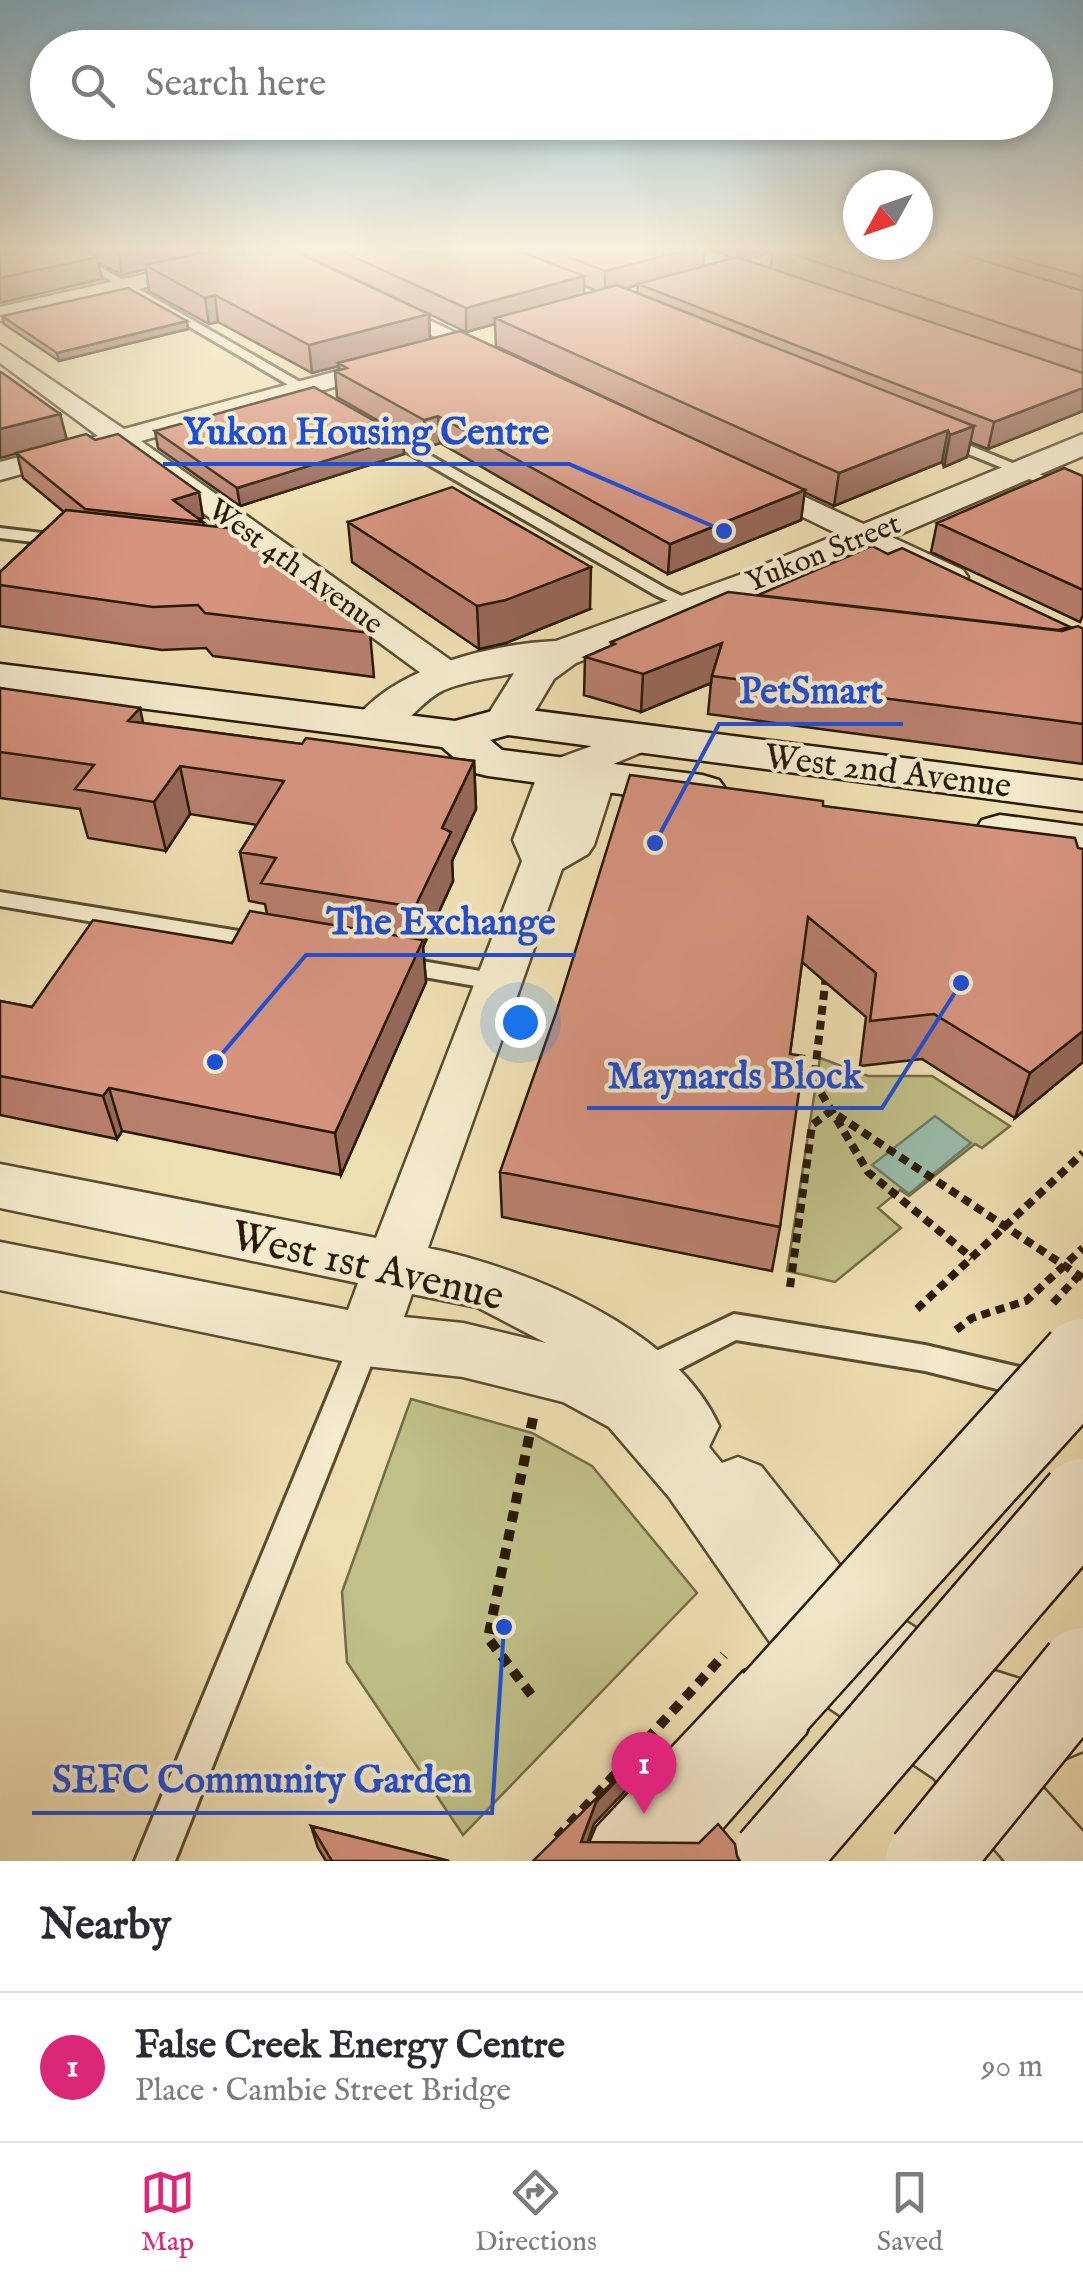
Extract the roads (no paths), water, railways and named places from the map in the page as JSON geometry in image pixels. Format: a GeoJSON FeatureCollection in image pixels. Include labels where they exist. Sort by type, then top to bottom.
{"type":"FeatureCollection","features":[{"type":"Feature","properties":{"kind":"main road","name":"Yukon Street"},"geometry":{"type":"LineString","coordinates":[[374,725],[417,687],[446,674],[562,654],[706,611],[753,582],[1083,444]]}},
{"type":"Feature","properties":{"kind":"main road","name":"Yukon Street"},"geometry":{"type":"LineString","coordinates":[[507,721],[537,670],[562,654]]}},
{"type":"Feature","properties":{"kind":"main road","name":"West 2nd Avenue"},"geometry":{"type":"LineString","coordinates":[[0,677],[456,735],[507,721],[1083,796]]}},
{"type":"Feature","properties":{"kind":"main road","name":"West 2nd Avenue"},"geometry":{"type":"LineString","coordinates":[[456,735],[488,762],[1083,842]]}},
{"type":"Feature","properties":{"kind":"main road"},"geometry":{"type":"LineString","coordinates":[[630,1861],[1083,1362]]}},
{"type":"Feature","properties":{"kind":"main road"},"geometry":{"type":"LineString","coordinates":[[774,1861],[1083,1500]]}},
{"type":"Feature","properties":{"kind":"main road"},"geometry":{"type":"LineString","coordinates":[[928,1861],[1083,1670]]}},
{"type":"Feature","properties":{"kind":"street"},"geometry":{"type":"LineString","coordinates":[[448,335],[534,377]]}},
{"type":"Feature","properties":{"kind":"street"},"geometry":{"type":"LineString","coordinates":[[0,471],[493,335]]}},
{"type":"Feature","properties":{"kind":"street","name":"West 4th Avenue"},"geometry":{"type":"LineString","coordinates":[[0,352],[120,438],[268,555],[446,674]]}},
{"type":"Feature","properties":{"kind":"street"},"geometry":{"type":"LineString","coordinates":[[724,468],[984,593]]}},
{"type":"Feature","properties":{"kind":"street"},"geometry":{"type":"LineString","coordinates":[[366,1340],[543,861],[572,845],[577,773],[644,738]]}},
{"type":"Feature","properties":{"kind":"street","name":"West 1st Avenue"},"geometry":{"type":"LineString","coordinates":[[0,1186],[484,1284],[541,1308],[642,1373],[716,1460],[836,1617],[952,1694],[1083,1732]]}},
{"type":"Feature","properties":{"kind":"street","name":"West 1st Avenue"},"geometry":{"type":"LineString","coordinates":[[0,1266],[366,1340],[463,1350],[553,1406],[631,1407],[692,1475],[829,1666],[960,1752],[1057,1861]]}},
{"type":"Feature","properties":{"kind":"lane"},"geometry":{"type":"LineString","coordinates":[[212,335],[334,405]]}},
{"type":"Feature","properties":{"kind":"lane"},"geometry":{"type":"LineString","coordinates":[[364,422],[706,611]]}},
{"type":"Feature","properties":{"kind":"lane"},"geometry":{"type":"LineString","coordinates":[[933,435],[1083,497]]}},
{"type":"Feature","properties":{"kind":"lane"},"geometry":{"type":"LineString","coordinates":[[0,533],[92,544]]}},
{"type":"Feature","properties":{"kind":"lane"},"geometry":{"type":"LineString","coordinates":[[0,899],[288,947]]}},
{"type":"Feature","properties":{"kind":"lane"},"geometry":{"type":"LineString","coordinates":[[384,963],[498,982]]}},
{"type":"Feature","properties":{"kind":"lane"},"geometry":{"type":"LineString","coordinates":[[553,1406],[642,1373],[734,1327],[925,1358],[1083,1396]]}},
{"type":"Feature","properties":{"kind":"lane"},"geometry":{"type":"LineString","coordinates":[[155,1861],[366,1340]]}},
{"type":"Feature","properties":{"kind":"place","name":"Yukon Housing Centre"},"geometry":{"type":"Point","coordinates":[724,531]}},
{"type":"Feature","properties":{"kind":"place","name":"PetSmart"},"geometry":{"type":"Point","coordinates":[655,843]}},
{"type":"Feature","properties":{"kind":"place","name":"Maynards Block"},"geometry":{"type":"Point","coordinates":[961,983]}},
{"type":"Feature","properties":{"kind":"place","name":"The Exchange"},"geometry":{"type":"Point","coordinates":[215,1062]}},
{"type":"Feature","properties":{"kind":"place","name":"SEFC Community Garden"},"geometry":{"type":"Point","coordinates":[504,1627]}},
{"type":"Feature","properties":{"kind":"place","name":"False Creek Energy Centre"},"geometry":{"type":"Point","coordinates":[644,1814]}}]}
